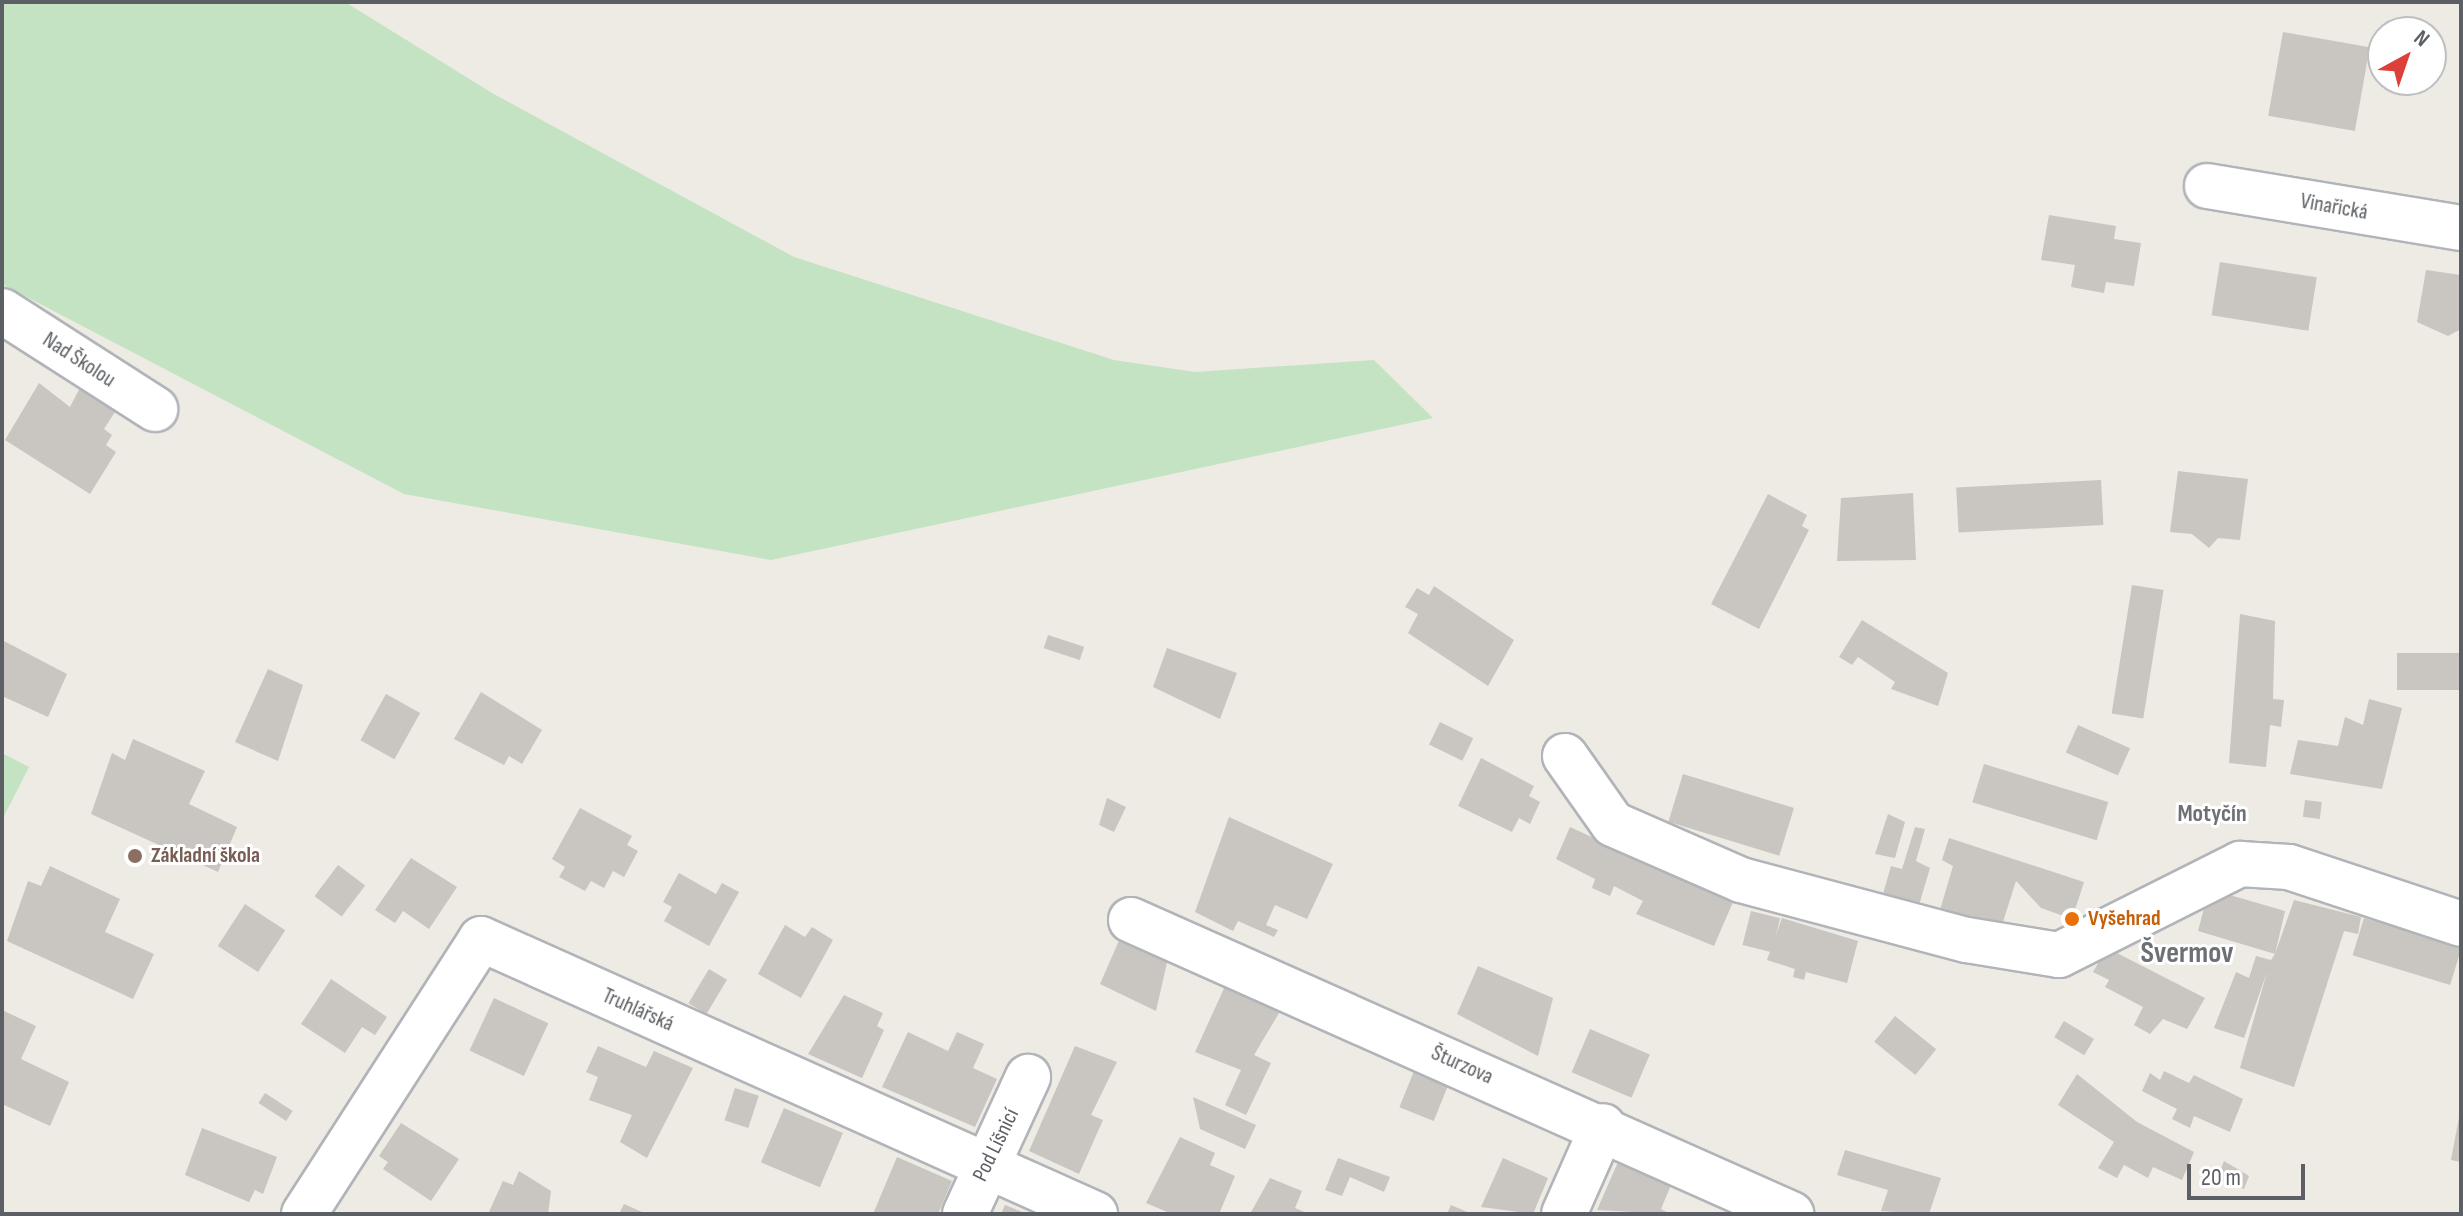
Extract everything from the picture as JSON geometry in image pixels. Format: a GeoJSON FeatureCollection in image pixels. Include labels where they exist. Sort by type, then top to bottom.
{"type":"FeatureCollection","features":[{"type":"Feature","properties":{"kind":"street","name":"Vinařická"},"geometry":{"type":"LineString","coordinates":[[2207,186],[2461,228]]}},
{"type":"Feature","properties":{"kind":"street","name":"Nad Školou"},"geometry":{"type":"LineString","coordinates":[[2,311],[155,409]]}},
{"type":"Feature","properties":{"kind":"street"},"geometry":{"type":"LineString","coordinates":[[1565,756],[1613,824],[1741,880],[1967,940],[2059,955],[2240,864],[2289,867],[2461,924]]}},
{"type":"Feature","properties":{"kind":"street","name":"Šturzova"},"geometry":{"type":"LineString","coordinates":[[1131,920],[1603,1126],[1791,1214]]}},
{"type":"Feature","properties":{"kind":"street","name":"Truhlářská"},"geometry":{"type":"LineString","coordinates":[[304,1214],[481,939],[984,1168],[1095,1214]]}},
{"type":"Feature","properties":{"kind":"street","name":"Pod Líšnicí"},"geometry":{"type":"LineString","coordinates":[[965,1214],[1028,1077]]}},
{"type":"Feature","properties":{"kind":"street"},"geometry":{"type":"LineString","coordinates":[[1564,1214],[1603,1126]]}},
{"type":"Feature","properties":{"kind":"green space"},"geometry":{"type":"Polygon","coordinates":[[[2,2],[345,2],[492,93],[794,257],[1114,360],[1195,372],[1374,360],[1433,418],[771,560],[404,494],[2,284],[2,2]]]}},
{"type":"Feature","properties":{"kind":"green space"},"geometry":{"type":"Polygon","coordinates":[[[2,753],[29,767],[2,820],[2,753]]]}},
{"type":"Feature","properties":{"kind":"building"},"geometry":{"type":"Polygon","coordinates":[[[2283,32],[2367,47],[2355,131],[2268,116],[2283,32]]]}},
{"type":"Feature","properties":{"kind":"building"},"geometry":{"type":"Polygon","coordinates":[[[2049,215],[2116,226],[2114,239],[2141,243],[2134,286],[2106,282],[2104,293],[2071,287],[2075,265],[2041,260],[2049,215]]]}},
{"type":"Feature","properties":{"kind":"building"},"geometry":{"type":"Polygon","coordinates":[[[2220,262],[2317,277],[2308,331],[2212,315],[2220,262]]]}},
{"type":"Feature","properties":{"kind":"building"},"geometry":{"type":"Polygon","coordinates":[[[2426,270],[2461,275],[2461,329],[2448,336],[2417,322],[2426,270]]]}},
{"type":"Feature","properties":{"kind":"building"},"geometry":{"type":"Polygon","coordinates":[[[85,378],[122,401],[104,429],[112,435],[106,445],[116,452],[90,494],[5,440],[39,383],[70,407],[85,378]]]}},
{"type":"Feature","properties":{"kind":"building"},"geometry":{"type":"Polygon","coordinates":[[[2178,471],[2248,479],[2240,540],[2218,538],[2209,548],[2192,534],[2170,532],[2178,471]]]}},
{"type":"Feature","properties":{"kind":"building"},"geometry":{"type":"Polygon","coordinates":[[[2101,480],[2103,525],[1959,533],[1956,488],[2101,480]]]}},
{"type":"Feature","properties":{"kind":"building"},"geometry":{"type":"Polygon","coordinates":[[[1913,493],[1916,560],[1837,561],[1841,498],[1913,493]]]}},
{"type":"Feature","properties":{"kind":"building"},"geometry":{"type":"Polygon","coordinates":[[[1768,494],[1807,515],[1802,526],[1809,530],[1759,629],[1711,604],[1768,494]]]}},
{"type":"Feature","properties":{"kind":"building"},"geometry":{"type":"Polygon","coordinates":[[[2132,585],[2164,590],[2143,718],[2112,713],[2132,585]]]}},
{"type":"Feature","properties":{"kind":"building"},"geometry":{"type":"Polygon","coordinates":[[[1434,586],[1514,640],[1488,686],[1408,633],[1418,614],[1405,607],[1417,588],[1429,595],[1434,586]]]}},
{"type":"Feature","properties":{"kind":"building"},"geometry":{"type":"Polygon","coordinates":[[[2240,614],[2275,621],[2273,699],[2284,700],[2281,727],[2270,725],[2266,767],[2229,763],[2240,614]]]}},
{"type":"Feature","properties":{"kind":"building"},"geometry":{"type":"Polygon","coordinates":[[[1862,620],[1948,673],[1938,706],[1891,689],[1895,682],[1858,657],[1852,665],[1839,657],[1862,620]]]}},
{"type":"Feature","properties":{"kind":"building"},"geometry":{"type":"Polygon","coordinates":[[[1048,635],[1084,647],[1080,660],[1044,648],[1048,635]]]}},
{"type":"Feature","properties":{"kind":"building"},"geometry":{"type":"Polygon","coordinates":[[[2,640],[67,674],[48,717],[2,696],[2,640]]]}},
{"type":"Feature","properties":{"kind":"building"},"geometry":{"type":"Polygon","coordinates":[[[1167,648],[1237,673],[1220,719],[1153,687],[1167,648]]]}},
{"type":"Feature","properties":{"kind":"building"},"geometry":{"type":"Polygon","coordinates":[[[2397,653],[2461,653],[2461,690],[2397,690],[2397,653]]]}},
{"type":"Feature","properties":{"kind":"building"},"geometry":{"type":"Polygon","coordinates":[[[268,669],[303,685],[278,761],[235,742],[268,669]]]}},
{"type":"Feature","properties":{"kind":"building"},"geometry":{"type":"Polygon","coordinates":[[[481,692],[542,730],[522,764],[509,756],[504,765],[454,739],[481,692]]]}},
{"type":"Feature","properties":{"kind":"building"},"geometry":{"type":"Polygon","coordinates":[[[386,694],[420,713],[394,759],[360,740],[386,694]]]}},
{"type":"Feature","properties":{"kind":"building"},"geometry":{"type":"Polygon","coordinates":[[[2369,699],[2402,708],[2382,789],[2290,774],[2298,740],[2338,746],[2345,717],[2363,725],[2369,699]]]}},
{"type":"Feature","properties":{"kind":"building"},"geometry":{"type":"Polygon","coordinates":[[[1440,722],[1473,738],[1462,761],[1429,744],[1440,722]]]}},
{"type":"Feature","properties":{"kind":"building"},"geometry":{"type":"Polygon","coordinates":[[[2078,725],[2130,748],[2118,776],[2066,752],[2078,725]]]}},
{"type":"Feature","properties":{"kind":"building"},"geometry":{"type":"Polygon","coordinates":[[[133,739],[205,771],[189,804],[237,827],[218,872],[91,814],[112,753],[125,760],[133,739]]]}},
{"type":"Feature","properties":{"kind":"building"},"geometry":{"type":"Polygon","coordinates":[[[1481,758],[1534,786],[1529,796],[1540,802],[1530,824],[1519,818],[1512,832],[1458,806],[1481,758]]]}},
{"type":"Feature","properties":{"kind":"building"},"geometry":{"type":"Polygon","coordinates":[[[1984,764],[2108,802],[2097,840],[1972,802],[1984,764]]]}},
{"type":"Feature","properties":{"kind":"building"},"geometry":{"type":"Polygon","coordinates":[[[1683,774],[1794,808],[1779,856],[1668,822],[1683,774]]]}},
{"type":"Feature","properties":{"kind":"building"},"geometry":{"type":"Polygon","coordinates":[[[1107,798],[1126,807],[1114,832],[1099,825],[1107,798]]]}},
{"type":"Feature","properties":{"kind":"building"},"geometry":{"type":"Polygon","coordinates":[[[2305,800],[2322,802],[2320,819],[2303,817],[2305,800]]]}},
{"type":"Feature","properties":{"kind":"building"},"geometry":{"type":"Polygon","coordinates":[[[580,808],[632,836],[627,845],[638,851],[624,877],[613,871],[604,888],[591,881],[585,891],[559,877],[565,867],[552,859],[580,808]]]}},
{"type":"Feature","properties":{"kind":"building"},"geometry":{"type":"Polygon","coordinates":[[[1888,814],[1905,822],[1895,858],[1875,854],[1888,814]]]}},
{"type":"Feature","properties":{"kind":"building"},"geometry":{"type":"Polygon","coordinates":[[[1229,817],[1333,864],[1307,919],[1275,905],[1266,925],[1278,930],[1274,937],[1238,921],[1233,931],[1195,912],[1229,817]]]}},
{"type":"Feature","properties":{"kind":"building"},"geometry":{"type":"Polygon","coordinates":[[[1570,827],[1733,902],[1714,946],[1636,914],[1643,901],[1614,886],[1610,896],[1592,888],[1595,879],[1556,859],[1570,827]]]}},
{"type":"Feature","properties":{"kind":"building"},"geometry":{"type":"Polygon","coordinates":[[[1915,827],[1925,829],[1916,861],[1930,868],[1919,905],[1883,894],[1891,866],[1902,869],[1915,827]]]}},
{"type":"Feature","properties":{"kind":"building"},"geometry":{"type":"Polygon","coordinates":[[[1949,838],[2084,882],[2072,919],[2041,908],[2016,881],[2001,928],[1940,910],[1953,866],[1942,860],[1949,838]]]}},
{"type":"Feature","properties":{"kind":"building"},"geometry":{"type":"Polygon","coordinates":[[[411,858],[457,887],[429,929],[403,911],[395,923],[375,910],[411,858]]]}},
{"type":"Feature","properties":{"kind":"building"},"geometry":{"type":"Polygon","coordinates":[[[338,865],[365,885],[342,917],[315,896],[338,865]]]}},
{"type":"Feature","properties":{"kind":"building"},"geometry":{"type":"Polygon","coordinates":[[[50,866],[120,899],[105,932],[154,954],[133,999],[7,941],[28,881],[41,886],[50,866]]]}},
{"type":"Feature","properties":{"kind":"building"},"geometry":{"type":"Polygon","coordinates":[[[679,873],[716,894],[722,883],[739,892],[709,946],[664,921],[672,907],[663,902],[679,873]]]}},
{"type":"Feature","properties":{"kind":"building"},"geometry":{"type":"Polygon","coordinates":[[[2209,889],[2285,911],[2275,954],[2198,931],[2209,889]]]}},
{"type":"Feature","properties":{"kind":"building"},"geometry":{"type":"Polygon","coordinates":[[[2294,900],[2361,917],[2358,934],[2344,931],[2294,1087],[2240,1068],[2267,972],[2244,1038],[2214,1028],[2236,972],[2249,978],[2256,956],[2271,960],[2294,900]]]}},
{"type":"Feature","properties":{"kind":"building"},"geometry":{"type":"Polygon","coordinates":[[[245,904],[285,930],[258,972],[218,946],[245,904]]]}},
{"type":"Feature","properties":{"kind":"building"},"geometry":{"type":"Polygon","coordinates":[[[1751,911],[1780,918],[1772,952],[1743,945],[1751,911]]]}},
{"type":"Feature","properties":{"kind":"building"},"geometry":{"type":"Polygon","coordinates":[[[1782,918],[1858,941],[1847,983],[1806,972],[1804,980],[1793,977],[1795,969],[1767,960],[1782,918]]]}},
{"type":"Feature","properties":{"kind":"building"},"geometry":{"type":"Polygon","coordinates":[[[2364,918],[2461,948],[2450,985],[2353,955],[2364,918]]]}},
{"type":"Feature","properties":{"kind":"building"},"geometry":{"type":"Polygon","coordinates":[[[785,925],[805,937],[812,927],[833,940],[801,998],[758,974],[785,925]]]}},
{"type":"Feature","properties":{"kind":"building"},"geometry":{"type":"Polygon","coordinates":[[[1121,936],[1168,958],[1156,1011],[1100,984],[1121,936]]]}},
{"type":"Feature","properties":{"kind":"building"},"geometry":{"type":"Polygon","coordinates":[[[2107,948],[2205,998],[2187,1029],[2163,1019],[2150,1034],[2134,1025],[2143,1007],[2105,987],[2109,980],[2093,972],[2107,948]]]}},
{"type":"Feature","properties":{"kind":"building"},"geometry":{"type":"Polygon","coordinates":[[[1478,966],[1553,998],[1538,1056],[1457,1014],[1478,966]]]}},
{"type":"Feature","properties":{"kind":"building"},"geometry":{"type":"Polygon","coordinates":[[[709,969],[727,980],[706,1014],[688,1003],[709,969]]]}},
{"type":"Feature","properties":{"kind":"building"},"geometry":{"type":"Polygon","coordinates":[[[331,979],[387,1017],[375,1035],[362,1027],[345,1053],[301,1024],[331,979]]]}},
{"type":"Feature","properties":{"kind":"building"},"geometry":{"type":"Polygon","coordinates":[[[1226,984],[1282,1008],[1254,1055],[1271,1063],[1246,1115],[1225,1105],[1241,1070],[1195,1052],[1226,984]]]}},
{"type":"Feature","properties":{"kind":"building"},"geometry":{"type":"Polygon","coordinates":[[[844,995],[883,1013],[877,1026],[884,1030],[862,1078],[808,1054],[844,995]]]}},
{"type":"Feature","properties":{"kind":"building"},"geometry":{"type":"Polygon","coordinates":[[[494,998],[548,1023],[524,1076],[469,1051],[494,998]]]}},
{"type":"Feature","properties":{"kind":"building"},"geometry":{"type":"Polygon","coordinates":[[[2,1010],[36,1026],[21,1059],[69,1082],[50,1126],[2,1104],[2,1010]]]}},
{"type":"Feature","properties":{"kind":"building"},"geometry":{"type":"Polygon","coordinates":[[[1895,1016],[1936,1049],[1915,1075],[1874,1042],[1895,1016]]]}},
{"type":"Feature","properties":{"kind":"building"},"geometry":{"type":"Polygon","coordinates":[[[2064,1021],[2094,1039],[2084,1055],[2054,1037],[2064,1021]]]}},
{"type":"Feature","properties":{"kind":"building"},"geometry":{"type":"Polygon","coordinates":[[[1590,1029],[1650,1054],[1631,1098],[1572,1072],[1590,1029]]]}},
{"type":"Feature","properties":{"kind":"building"},"geometry":{"type":"Polygon","coordinates":[[[908,1032],[948,1051],[957,1032],[984,1044],[973,1068],[997,1079],[975,1127],[882,1087],[908,1032]]]}},
{"type":"Feature","properties":{"kind":"building"},"geometry":{"type":"Polygon","coordinates":[[[598,1046],[646,1067],[654,1051],[693,1068],[647,1158],[620,1142],[632,1115],[589,1100],[598,1077],[586,1072],[598,1046]]]}},
{"type":"Feature","properties":{"kind":"building"},"geometry":{"type":"Polygon","coordinates":[[[1075,1046],[1117,1062],[1091,1115],[1103,1120],[1079,1174],[1029,1151],[1075,1046]]]}},
{"type":"Feature","properties":{"kind":"building"},"geometry":{"type":"Polygon","coordinates":[[[1414,1071],[1448,1085],[1434,1121],[1399,1107],[1414,1071]]]}},
{"type":"Feature","properties":{"kind":"building"},"geometry":{"type":"Polygon","coordinates":[[[2164,1071],[2189,1083],[2194,1075],[2243,1099],[2230,1132],[2194,1116],[2190,1128],[2172,1119],[2177,1109],[2142,1091],[2150,1073],[2160,1080],[2164,1071]]]}},
{"type":"Feature","properties":{"kind":"building"},"geometry":{"type":"Polygon","coordinates":[[[2077,1074],[2137,1122],[2194,1152],[2182,1180],[2153,1167],[2148,1178],[2124,1165],[2117,1178],[2098,1168],[2114,1142],[2058,1105],[2077,1074]]]}},
{"type":"Feature","properties":{"kind":"building"},"geometry":{"type":"Polygon","coordinates":[[[735,1088],[759,1096],[748,1128],[724,1120],[735,1088]]]}},
{"type":"Feature","properties":{"kind":"building"},"geometry":{"type":"Polygon","coordinates":[[[265,1093],[293,1111],[286,1121],[258,1103],[265,1093]]]}},
{"type":"Feature","properties":{"kind":"building"},"geometry":{"type":"Polygon","coordinates":[[[1193,1097],[1256,1125],[1245,1149],[1200,1129],[1193,1097]]]}},
{"type":"Feature","properties":{"kind":"building"},"geometry":{"type":"Polygon","coordinates":[[[2461,1107],[2461,1162],[2451,1160],[2461,1107]]]}},
{"type":"Feature","properties":{"kind":"building"},"geometry":{"type":"Polygon","coordinates":[[[784,1108],[843,1133],[820,1187],[761,1162],[784,1108]]]}},
{"type":"Feature","properties":{"kind":"building"},"geometry":{"type":"Polygon","coordinates":[[[401,1123],[459,1159],[431,1201],[383,1169],[388,1162],[379,1156],[401,1123]]]}},
{"type":"Feature","properties":{"kind":"building"},"geometry":{"type":"Polygon","coordinates":[[[202,1128],[277,1157],[263,1194],[255,1190],[249,1202],[185,1175],[202,1128]]]}},
{"type":"Feature","properties":{"kind":"building"},"geometry":{"type":"Polygon","coordinates":[[[1180,1137],[1215,1153],[1210,1165],[1235,1176],[1219,1214],[1172,1214],[1146,1203],[1180,1137]]]}},
{"type":"Feature","properties":{"kind":"building"},"geometry":{"type":"Polygon","coordinates":[[[1845,1150],[1941,1178],[1929,1214],[1881,1211],[1888,1190],[1837,1175],[1845,1150]]]}},
{"type":"Feature","properties":{"kind":"building"},"geometry":{"type":"Polygon","coordinates":[[[897,1157],[952,1181],[938,1214],[873,1214],[897,1157]]]}},
{"type":"Feature","properties":{"kind":"building"},"geometry":{"type":"Polygon","coordinates":[[[1338,1158],[1390,1177],[1384,1192],[1350,1177],[1342,1196],[1325,1190],[1338,1158]]]}},
{"type":"Feature","properties":{"kind":"building"},"geometry":{"type":"Polygon","coordinates":[[[1503,1158],[1548,1178],[1533,1214],[1481,1207],[1503,1158]]]}},
{"type":"Feature","properties":{"kind":"building"},"geometry":{"type":"Polygon","coordinates":[[[2224,1161],[2249,1176],[2244,1189],[2217,1179],[2224,1161]]]}},
{"type":"Feature","properties":{"kind":"building"},"geometry":{"type":"Polygon","coordinates":[[[1618,1162],[1671,1185],[1661,1209],[1670,1214],[1597,1210],[1618,1162]]]}},
{"type":"Feature","properties":{"kind":"building"},"geometry":{"type":"Polygon","coordinates":[[[519,1171],[551,1191],[548,1214],[488,1214],[503,1181],[513,1185],[519,1171]]]}},
{"type":"Feature","properties":{"kind":"building"},"geometry":{"type":"Polygon","coordinates":[[[1270,1178],[1302,1191],[1295,1208],[1309,1214],[1250,1214],[1270,1178]]]}},
{"type":"Feature","properties":{"kind":"building"},"geometry":{"type":"Polygon","coordinates":[[[624,1204],[642,1212],[641,1214],[619,1214],[624,1204]]]}},
{"type":"Feature","properties":{"kind":"building"},"geometry":{"type":"Polygon","coordinates":[[[1005,1205],[1027,1214],[1001,1214],[1005,1205]]]}},
{"type":"Feature","properties":{"kind":"building"},"geometry":{"type":"Polygon","coordinates":[[[1451,1205],[1472,1214],[1447,1214],[1451,1205]]]}},
{"type":"Feature","properties":{"kind":"place","name":"Základní škola"},"geometry":{"type":"Point","coordinates":[135,856]}},
{"type":"Feature","properties":{"kind":"place","name":"Vyšehrad"},"geometry":{"type":"Point","coordinates":[2072,919]}},
{"type":"Feature","properties":{"kind":"district","name":"Motyčín"},"geometry":{"type":"Point","coordinates":[2212,814]}},
{"type":"Feature","properties":{"kind":"district","name":"Švermov"},"geometry":{"type":"Point","coordinates":[2187,953]}}]}
